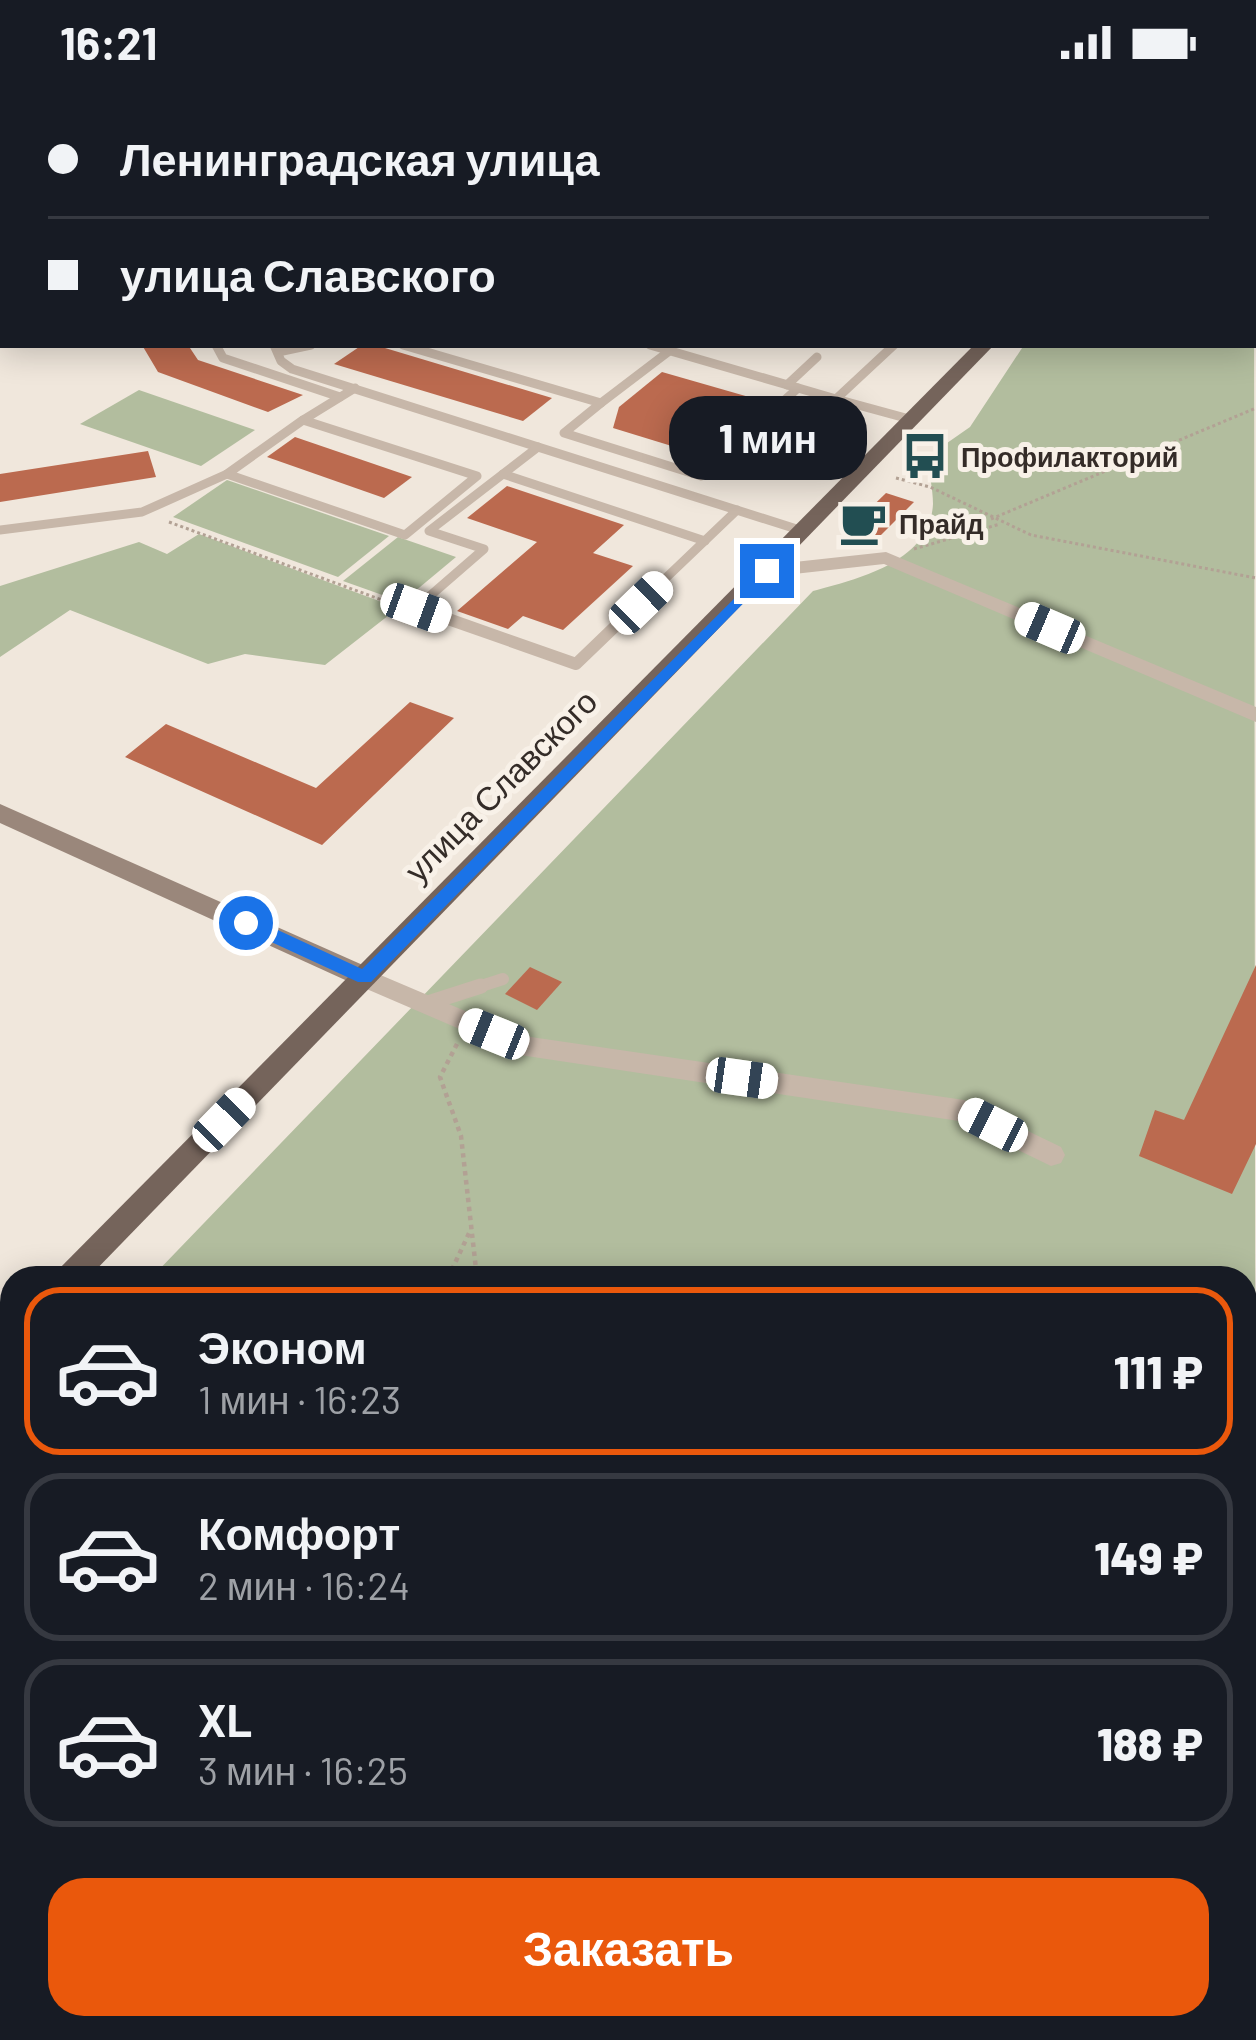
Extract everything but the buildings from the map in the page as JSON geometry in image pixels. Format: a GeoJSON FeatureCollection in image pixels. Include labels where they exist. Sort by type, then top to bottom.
{"type":"FeatureCollection","features":[{"type":"Feature","properties":{"kind":"main road","name":"улица Славского"},"geometry":{"type":"LineString","coordinates":[[80,1266],[982,348]]}},
{"type":"Feature","properties":{"kind":"street"},"geometry":{"type":"LineString","coordinates":[[767,571],[886,558],[1256,715]]}},
{"type":"Feature","properties":{"kind":"street"},"geometry":{"type":"LineString","coordinates":[[0,813],[520,1045],[964,1111],[1051,1155]]}},
{"type":"Feature","properties":{"kind":"lane"},"geometry":{"type":"LineString","coordinates":[[218,348],[223,358],[340,398]]}},
{"type":"Feature","properties":{"kind":"lane"},"geometry":{"type":"LineString","coordinates":[[413,348],[601,403]]}},
{"type":"Feature","properties":{"kind":"lane"},"geometry":{"type":"LineString","coordinates":[[658,348],[913,420]]}},
{"type":"Feature","properties":{"kind":"lane"},"geometry":{"type":"LineString","coordinates":[[836,399],[891,348]]}},
{"type":"Feature","properties":{"kind":"lane"},"geometry":{"type":"LineString","coordinates":[[276,349],[292,369],[806,532]]}},
{"type":"Feature","properties":{"kind":"lane"},"geometry":{"type":"LineString","coordinates":[[668,352],[564,433],[701,476]]}},
{"type":"Feature","properties":{"kind":"lane"},"geometry":{"type":"LineString","coordinates":[[682,493],[817,357]]}},
{"type":"Feature","properties":{"kind":"lane"},"geometry":{"type":"LineString","coordinates":[[0,530],[142,512],[227,474],[355,388]]}},
{"type":"Feature","properties":{"kind":"lane"},"geometry":{"type":"LineString","coordinates":[[227,474],[405,535],[477,476],[303,420]]}},
{"type":"Feature","properties":{"kind":"lane"},"geometry":{"type":"LineString","coordinates":[[538,447],[429,531],[484,549],[416,608],[576,664],[737,510]]}},
{"type":"Feature","properties":{"kind":"lane"},"geometry":{"type":"LineString","coordinates":[[503,474],[705,541]]}},
{"type":"Feature","properties":{"kind":"lane"},"geometry":{"type":"LineString","coordinates":[[425,1004],[503,979]]}},
{"type":"Feature","properties":{"kind":"path"},"geometry":{"type":"LineString","coordinates":[[991,519],[1256,408]]}},
{"type":"Feature","properties":{"kind":"path"},"geometry":{"type":"LineString","coordinates":[[896,478],[930,487],[1030,536],[1256,578]]}},
{"type":"Feature","properties":{"kind":"path"},"geometry":{"type":"LineString","coordinates":[[142,512],[415,612]]}},
{"type":"Feature","properties":{"kind":"path"},"geometry":{"type":"LineString","coordinates":[[886,558],[1000,524]]}},
{"type":"Feature","properties":{"kind":"path"},"geometry":{"type":"LineString","coordinates":[[468,1023],[440,1078],[461,1136],[476,1266]]}},
{"type":"Feature","properties":{"kind":"path"},"geometry":{"type":"LineString","coordinates":[[454,1266],[472,1226]]}},
{"type":"Feature","properties":{"kind":"green space"},"geometry":{"type":"Polygon","coordinates":[[[1022,348],[1254,348],[1255,1266],[163,1266],[813,591],[870,573],[906,554],[929,524],[933,504],[927,457],[970,427],[1022,348]]]}},
{"type":"Feature","properties":{"kind":"green space"},"geometry":{"type":"Polygon","coordinates":[[[139,390],[255,430],[201,466],[80,424],[139,390]]]}},
{"type":"Feature","properties":{"kind":"green space"},"geometry":{"type":"Polygon","coordinates":[[[227,480],[389,536],[338,577],[173,517],[227,480]]]}},
{"type":"Feature","properties":{"kind":"green space"},"geometry":{"type":"Polygon","coordinates":[[[199,534],[398,608],[325,665],[245,654],[208,664],[70,610],[0,657],[0,586],[139,542],[167,554],[199,534]]]}},
{"type":"Feature","properties":{"kind":"green space"},"geometry":{"type":"Polygon","coordinates":[[[398,537],[456,557],[402,602],[343,581],[398,537]]]}},
{"type":"Feature","properties":{"kind":"place","name":"Профилакторий"},"geometry":{"type":"Point","coordinates":[925,456]}},
{"type":"Feature","properties":{"kind":"place","name":"Прайд"},"geometry":{"type":"Point","coordinates":[863,523]}},
{"type":"Feature","properties":{"kind":"route"},"geometry":{"type":"LineString","coordinates":[[246,923],[364,977],[767,571]]}}]}
